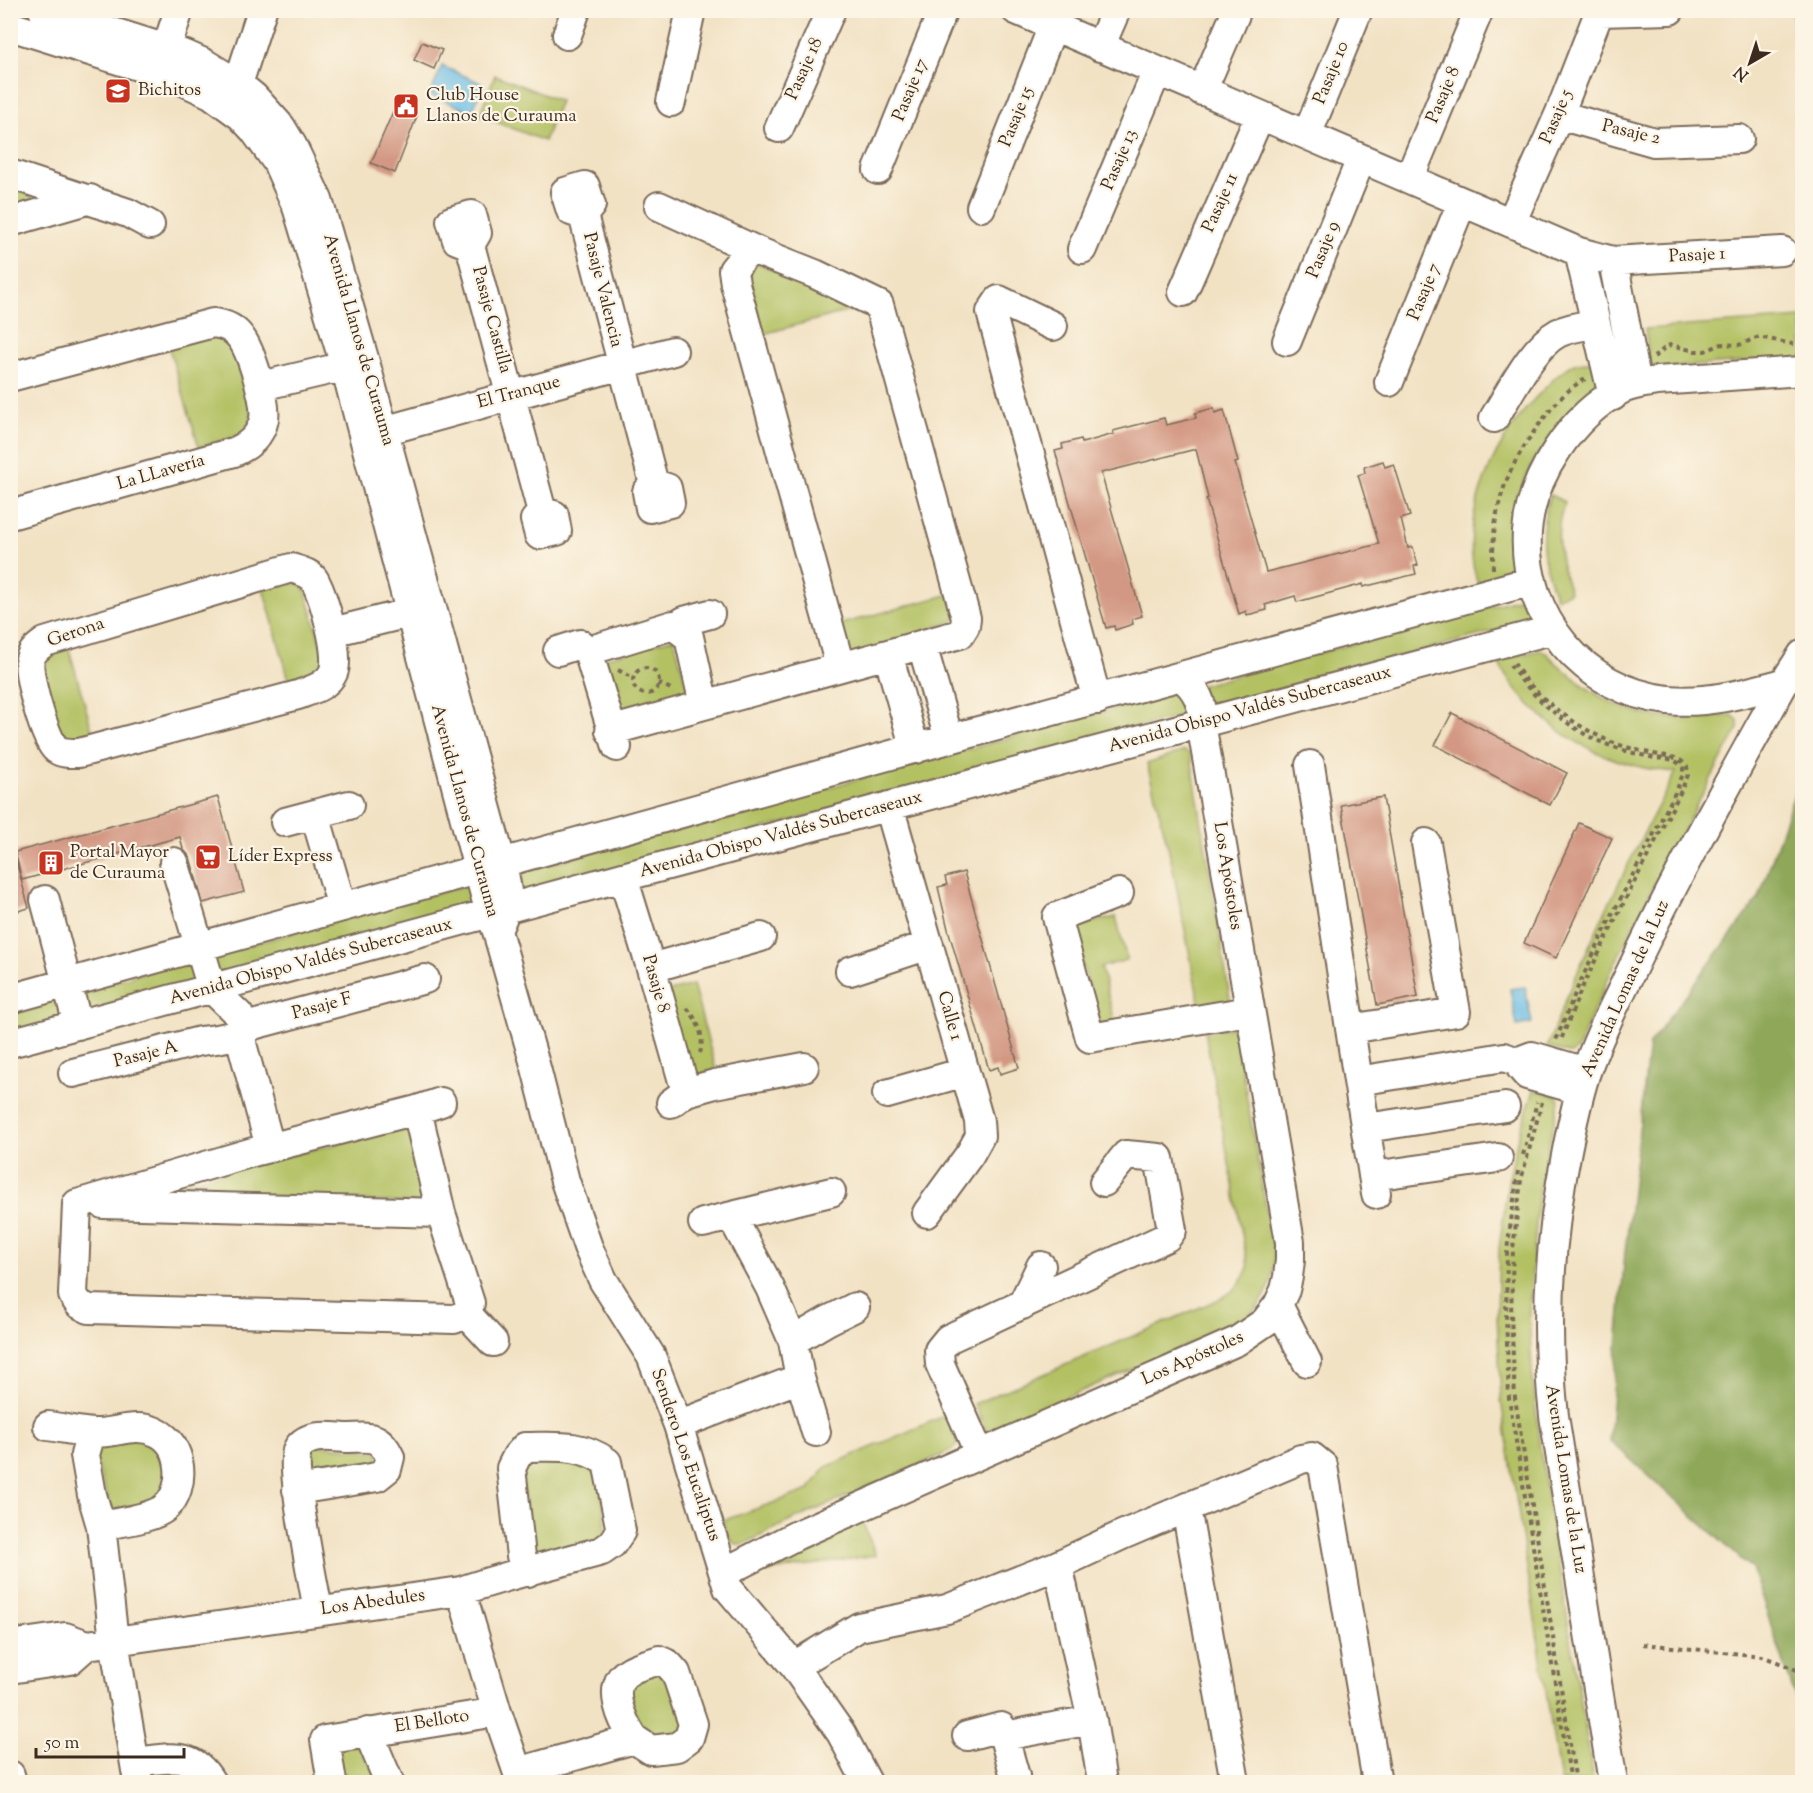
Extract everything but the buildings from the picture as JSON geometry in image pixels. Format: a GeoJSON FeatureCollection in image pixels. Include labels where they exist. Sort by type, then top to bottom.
{"type":"FeatureCollection","features":[{"type":"Feature","properties":{"kind":"street","name":"Avenida Llanos de Curauma"},"geometry":{"type":"LineString","coordinates":[[44,10],[204,63],[232,94],[241,116],[267,146],[285,180],[355,364],[375,433],[490,867],[498,918]]}},
{"type":"Feature","properties":{"kind":"street"},"geometry":{"type":"LineString","coordinates":[[166,50],[179,10]]}},
{"type":"Feature","properties":{"kind":"street"},"geometry":{"type":"LineString","coordinates":[[232,94],[262,10]]}},
{"type":"Feature","properties":{"kind":"street"},"geometry":{"type":"LineString","coordinates":[[671,102],[691,10]]}},
{"type":"Feature","properties":{"kind":"street","name":"Pasaje 18"},"geometry":{"type":"LineString","coordinates":[[778,128],[831,10]]}},
{"type":"Feature","properties":{"kind":"street","name":"Pasaje 17"},"geometry":{"type":"LineString","coordinates":[[878,170],[943,10]]}},
{"type":"Feature","properties":{"kind":"street","name":"Pasaje 1"},"geometry":{"type":"LineString","coordinates":[[1016,10],[1579,252],[1613,261],[1782,251]]}},
{"type":"Feature","properties":{"kind":"street"},"geometry":{"type":"LineString","coordinates":[[1100,47],[1116,10]]}},
{"type":"Feature","properties":{"kind":"street"},"geometry":{"type":"LineString","coordinates":[[1202,91],[1237,10]]}},
{"type":"Feature","properties":{"kind":"street","name":"Pasaje 10"},"geometry":{"type":"LineString","coordinates":[[1307,135],[1358,10]]}},
{"type":"Feature","properties":{"kind":"street","name":"Pasaje 8"},"geometry":{"type":"LineString","coordinates":[[1409,179],[1479,10]]}},
{"type":"Feature","properties":{"kind":"street"},"geometry":{"type":"LineString","coordinates":[[1600,11],[1670,10]]}},
{"type":"Feature","properties":{"kind":"street","name":"Pasaje 5"},"geometry":{"type":"LineString","coordinates":[[1511,223],[1559,115],[1600,11]]}},
{"type":"Feature","properties":{"kind":"street","name":"Avenida Llanos de Curauma"},"geometry":{"type":"LineString","coordinates":[[10,26],[179,79],[211,94],[232,94]]}},
{"type":"Feature","properties":{"kind":"street","name":"Pasaje 15"},"geometry":{"type":"LineString","coordinates":[[981,207],[1053,26]]}},
{"type":"Feature","properties":{"kind":"street","name":"Pasaje 13"},"geometry":{"type":"LineString","coordinates":[[1082,249],[1157,71]]}},
{"type":"Feature","properties":{"kind":"street","name":"Pasaje 11"},"geometry":{"type":"LineString","coordinates":[[1183,292],[1260,115]]}},
{"type":"Feature","properties":{"kind":"street","name":"Pasaje 2"},"geometry":{"type":"LineString","coordinates":[[1559,115],[1654,142],[1739,139]]}},
{"type":"Feature","properties":{"kind":"street","name":"Pasaje 9"},"geometry":{"type":"LineString","coordinates":[[1287,341],[1361,159]]}},
{"type":"Feature","properties":{"kind":"street"},"geometry":{"type":"LineString","coordinates":[[10,174],[90,199],[128,213],[150,225]]}},
{"type":"Feature","properties":{"kind":"street"},"geometry":{"type":"LineString","coordinates":[[10,222],[90,199]]}},
{"type":"Feature","properties":{"kind":"street","name":"Pasaje 7"},"geometry":{"type":"LineString","coordinates":[[1389,382],[1462,202]]}},
{"type":"Feature","properties":{"kind":"street"},"geometry":{"type":"LineString","coordinates":[[558,651],[580,644],[588,651],[614,739],[704,705],[960,634],[965,626],[966,618],[879,304],[659,206]]}},
{"type":"Feature","properties":{"kind":"street","name":"Pasaje Valencia"},"geometry":{"type":"LineString","coordinates":[[583,215],[654,484]]}},
{"type":"Feature","properties":{"kind":"street","name":"Pasaje Castilla"},"geometry":{"type":"LineString","coordinates":[[470,245],[542,512]]}},
{"type":"Feature","properties":{"kind":"street"},"geometry":{"type":"LineString","coordinates":[[757,251],[746,254],[737,263],[733,270],[735,284],[840,666]]}},
{"type":"Feature","properties":{"kind":"street"},"geometry":{"type":"LineString","coordinates":[[1579,252],[1595,324],[1625,390]]}},
{"type":"Feature","properties":{"kind":"street"},"geometry":{"type":"LineString","coordinates":[[1613,261],[1625,390]]}},
{"type":"Feature","properties":{"kind":"street"},"geometry":{"type":"LineString","coordinates":[[1053,326],[999,300],[991,312],[1097,700]]}},
{"type":"Feature","properties":{"kind":"street","name":"La LLavería"},"geometry":{"type":"LineString","coordinates":[[10,377],[213,323],[226,325],[242,338],[261,386],[264,418],[256,436],[248,446],[234,453],[10,515]]}},
{"type":"Feature","properties":{"kind":"street"},"geometry":{"type":"LineString","coordinates":[[1494,418],[1527,363],[1545,344],[1556,334],[1570,328],[1595,324]]}},
{"type":"Feature","properties":{"kind":"street","name":"El Tranque"},"geometry":{"type":"LineString","coordinates":[[375,433],[674,351]]}},
{"type":"Feature","properties":{"kind":"street"},"geometry":{"type":"LineString","coordinates":[[261,386],[355,364]]}},
{"type":"Feature","properties":{"kind":"street"},"geometry":{"type":"LineString","coordinates":[[1784,683],[1708,700],[1686,701],[1647,696],[1611,683],[1588,668],[1551,630],[1539,606],[1532,581],[1527,533],[1535,497],[1546,470],[1574,428],[1596,407],[1625,390],[1657,381],[1803,371]]}},
{"type":"Feature","properties":{"kind":"street","name":"Gerona"},"geometry":{"type":"LineString","coordinates":[[291,568],[302,571],[315,580],[332,632],[336,660],[334,672],[327,682],[314,689],[79,753],[66,753],[56,749],[49,740],[43,726],[29,667],[30,657],[45,642],[291,568]]}},
{"type":"Feature","properties":{"kind":"street"},"geometry":{"type":"LineString","coordinates":[[10,999],[1532,581]]}},
{"type":"Feature","properties":{"kind":"street"},"geometry":{"type":"LineString","coordinates":[[332,632],[421,610]]}},
{"type":"Feature","properties":{"kind":"street"},"geometry":{"type":"LineString","coordinates":[[679,629],[684,621],[710,614]]}},
{"type":"Feature","properties":{"kind":"street"},"geometry":{"type":"LineString","coordinates":[[588,651],[673,625],[689,637],[704,705]]}},
{"type":"Feature","properties":{"kind":"street","name":"Avenida Obispo Valdés Subercaseaux"},"geometry":{"type":"LineString","coordinates":[[10,1043],[208,990],[498,918],[623,877],[1551,630]]}},
{"type":"Feature","properties":{"kind":"street"},"geometry":{"type":"LineString","coordinates":[[922,645],[949,740]]}},
{"type":"Feature","properties":{"kind":"street"},"geometry":{"type":"LineString","coordinates":[[888,654],[915,749]]}},
{"type":"Feature","properties":{"kind":"street","name":"Avenida Lomas de la Luz"},"geometry":{"type":"LineString","coordinates":[[1613,1782],[1554,1416],[1549,1367],[1548,1316],[1551,1252],[1558,1196],[1583,1081],[1599,1039],[1659,913],[1784,683],[1803,655]]}},
{"type":"Feature","properties":{"kind":"street","name":"Los Apóstoles"},"geometry":{"type":"LineString","coordinates":[[724,1572],[796,1535],[1237,1341],[1265,1322],[1278,1305],[1288,1277],[1290,1242],[1201,723],[1202,712],[1191,685],[1181,677]]}},
{"type":"Feature","properties":{"kind":"street"},"geometry":{"type":"LineString","coordinates":[[1310,765],[1375,1186],[1498,1158]]}},
{"type":"Feature","properties":{"kind":"street"},"geometry":{"type":"LineString","coordinates":[[285,822],[349,805]]}},
{"type":"Feature","properties":{"kind":"street","name":"Calle 1"},"geometry":{"type":"LineString","coordinates":[[889,806],[979,1121],[980,1136],[970,1154],[927,1213]]}},
{"type":"Feature","properties":{"kind":"street"},"geometry":{"type":"LineString","coordinates":[[315,815],[342,907]]}},
{"type":"Feature","properties":{"kind":"street"},"geometry":{"type":"LineString","coordinates":[[1350,1029],[1456,1012],[1426,843]]}},
{"type":"Feature","properties":{"kind":"street"},"geometry":{"type":"LineString","coordinates":[[174,862],[200,947],[208,990],[232,1036],[242,1044],[261,1150]]}},
{"type":"Feature","properties":{"kind":"street","name":"Pasaje 8"},"geometry":{"type":"LineString","coordinates":[[623,877],[651,968],[678,1097],[715,1084],[804,1067]]}},
{"type":"Feature","properties":{"kind":"street"},"geometry":{"type":"LineString","coordinates":[[1119,893],[1057,916],[1090,1038],[1249,1011]]}},
{"type":"Feature","properties":{"kind":"street"},"geometry":{"type":"LineString","coordinates":[[45,900],[78,1025]]}},
{"type":"Feature","properties":{"kind":"street","name":"Sendero Los Eucaliptus"},"geometry":{"type":"LineString","coordinates":[[498,918],[565,1181],[588,1247],[603,1280],[651,1356],[678,1425],[728,1588],[794,1666],[841,1734],[867,1782]]}},
{"type":"Feature","properties":{"kind":"street"},"geometry":{"type":"LineString","coordinates":[[651,968],[761,937]]}},
{"type":"Feature","properties":{"kind":"street"},"geometry":{"type":"LineString","coordinates":[[850,971],[928,945]]}},
{"type":"Feature","properties":{"kind":"street","name":"Pasaje F"},"geometry":{"type":"LineString","coordinates":[[232,1036],[253,1025],[426,979]]}},
{"type":"Feature","properties":{"kind":"street","name":"Pasaje A"},"geometry":{"type":"LineString","coordinates":[[73,1073],[200,1041],[232,1036]]}},
{"type":"Feature","properties":{"kind":"street"},"geometry":{"type":"LineString","coordinates":[[1358,1081],[1504,1057],[1583,1081]]}},
{"type":"Feature","properties":{"kind":"street"},"geometry":{"type":"LineString","coordinates":[[887,1094],[964,1072]]}},
{"type":"Feature","properties":{"kind":"street"},"geometry":{"type":"LineString","coordinates":[[77,1204],[261,1150],[429,1106],[441,1213],[470,1303],[467,1314]]}},
{"type":"Feature","properties":{"kind":"street"},"geometry":{"type":"LineString","coordinates":[[1366,1128],[1505,1107]]}},
{"type":"Feature","properties":{"kind":"street"},"geometry":{"type":"LineString","coordinates":[[979,1453],[940,1364],[939,1350],[948,1339],[1167,1237],[1172,1230],[1159,1158],[1126,1155],[1104,1182]]}},
{"type":"Feature","properties":{"kind":"street"},"geometry":{"type":"LineString","coordinates":[[703,1223],[831,1191]]}},
{"type":"Feature","properties":{"kind":"street"},"geometry":{"type":"LineString","coordinates":[[77,1204],[441,1213]]}},
{"type":"Feature","properties":{"kind":"street"},"geometry":{"type":"LineString","coordinates":[[77,1204],[73,1295],[79,1304],[89,1309],[454,1318],[467,1314]]}},
{"type":"Feature","properties":{"kind":"street"},"geometry":{"type":"LineString","coordinates":[[732,1216],[770,1288],[793,1341],[800,1378],[816,1432]]}},
{"type":"Feature","properties":{"kind":"street"},"geometry":{"type":"LineString","coordinates":[[1022,1305],[1041,1266]]}},
{"type":"Feature","properties":{"kind":"street"},"geometry":{"type":"LineString","coordinates":[[1278,1305],[1307,1362]]}},
{"type":"Feature","properties":{"kind":"street"},"geometry":{"type":"LineString","coordinates":[[793,1341],[855,1307]]}},
{"type":"Feature","properties":{"kind":"street"},"geometry":{"type":"LineString","coordinates":[[467,1314],[493,1342]]}},
{"type":"Feature","properties":{"kind":"street"},"geometry":{"type":"LineString","coordinates":[[678,1425],[800,1378]]}},
{"type":"Feature","properties":{"kind":"street"},"geometry":{"type":"LineString","coordinates":[[48,1426],[94,1433],[144,1428],[158,1432],[172,1443],[177,1455],[180,1476],[173,1497],[165,1507],[145,1517],[100,1526]]}},
{"type":"Feature","properties":{"kind":"street"},"geometry":{"type":"LineString","coordinates":[[94,1433],[89,1440],[85,1455],[100,1526],[101,1643],[136,1772],[179,1758],[193,1761],[203,1769],[211,1782]]}},
{"type":"Feature","properties":{"kind":"street"},"geometry":{"type":"LineString","coordinates":[[525,1447],[578,1447],[594,1453],[607,1462],[621,1531],[612,1544],[602,1551],[528,1572],[521,1556],[513,1479],[512,1468],[517,1456],[525,1447]]}},
{"type":"Feature","properties":{"kind":"street"},"geometry":{"type":"LineString","coordinates":[[794,1666],[859,1627],[947,1610],[1312,1456],[1323,1466],[1377,1782]]}},
{"type":"Feature","properties":{"kind":"street"},"geometry":{"type":"LineString","coordinates":[[297,1490],[318,1611]]}},
{"type":"Feature","properties":{"kind":"street"},"geometry":{"type":"LineString","coordinates":[[1186,1508],[1235,1782]]}},
{"type":"Feature","properties":{"kind":"street"},"geometry":{"type":"LineString","coordinates":[[1058,1565],[1092,1720],[1102,1782]]}},
{"type":"Feature","properties":{"kind":"street","name":"Los Abedules"},"geometry":{"type":"LineString","coordinates":[[10,1645],[65,1638],[101,1643],[461,1591],[528,1572]]}},
{"type":"Feature","properties":{"kind":"street"},"geometry":{"type":"LineString","coordinates":[[461,1591],[496,1712],[520,1777],[634,1739]]}},
{"type":"Feature","properties":{"kind":"street","name":"Los Abedules"},"geometry":{"type":"LineString","coordinates":[[10,1669],[70,1660],[101,1643]]}},
{"type":"Feature","properties":{"kind":"street","name":"El Belloto"},"geometry":{"type":"LineString","coordinates":[[332,1782],[325,1740],[496,1712]]}},
{"type":"Feature","properties":{"kind":"street"},"geometry":{"type":"LineString","coordinates":[[1004,1736],[1092,1720]]}},
{"type":"Feature","properties":{"kind":"street"},"geometry":{"type":"LineString","coordinates":[[967,1736],[1001,1727],[1015,1776]]}},
{"type":"Feature","properties":{"kind":"street","name":"El Belloto"},"geometry":{"type":"LineString","coordinates":[[368,1732],[389,1782]]}},
{"type":"Feature","properties":{"kind":"street"},"geometry":{"type":"LineString","coordinates":[[10,1775],[12,1782]]}},
{"type":"Feature","properties":{"kind":"path"},"geometry":{"type":"LineString","coordinates":[[1651,359],[1671,345],[1705,351],[1724,343],[1739,345],[1751,339],[1766,337],[1803,346]]}},
{"type":"Feature","properties":{"kind":"path"},"geometry":{"type":"LineString","coordinates":[[1506,642],[1515,665],[1527,680],[1566,717],[1601,739],[1656,755],[1674,756],[1687,766],[1688,775],[1542,1067]]}},
{"type":"Feature","properties":{"kind":"path"},"geometry":{"type":"LineString","coordinates":[[1506,642],[1511,668],[1564,720],[1599,742],[1655,758],[1673,760],[1683,768],[1677,789],[1614,911],[1542,1067],[1516,1181],[1507,1250],[1506,1316],[1509,1398],[1571,1782]]}},
{"type":"Feature","properties":{"kind":"path"},"geometry":{"type":"LineString","coordinates":[[640,669],[652,669],[658,679],[657,687],[650,693],[641,693],[633,683],[634,675],[640,669]]}},
{"type":"Feature","properties":{"kind":"path"},"geometry":{"type":"LineString","coordinates":[[1643,1644],[1762,1656],[1803,1672]]}},
{"type":"Feature","properties":{"kind":"green space"},"geometry":{"type":"Polygon","coordinates":[[[1793,11],[1802,11],[1802,185],[1793,11]]]}},
{"type":"Feature","properties":{"kind":"green space"},"geometry":{"type":"Polygon","coordinates":[[[495,75],[560,101],[544,141],[479,115],[495,75]]]}},
{"type":"Feature","properties":{"kind":"green space"},"geometry":{"type":"Polygon","coordinates":[[[11,187],[31,195],[33,203],[11,209],[11,187]]]}},
{"type":"Feature","properties":{"kind":"green space"},"geometry":{"type":"Polygon","coordinates":[[[754,262],[864,307],[763,334],[747,270],[754,262]]]}},
{"type":"Feature","properties":{"kind":"green space"},"geometry":{"type":"Polygon","coordinates":[[[1802,318],[1802,358],[1649,369],[1646,368],[1639,353],[1648,351],[1645,329],[1802,318]]]}},
{"type":"Feature","properties":{"kind":"green space"},"geometry":{"type":"Polygon","coordinates":[[[206,335],[226,338],[236,357],[251,413],[250,422],[241,434],[225,441],[199,447],[168,345],[206,335]]]}},
{"type":"Feature","properties":{"kind":"green space"},"geometry":{"type":"Polygon","coordinates":[[[1596,361],[1602,384],[1537,456],[1522,486],[1513,523],[1513,569],[1509,575],[1478,584],[1472,559],[1472,532],[1476,505],[1497,453],[1527,407],[1556,377],[1577,363],[1596,361]]]}},
{"type":"Feature","properties":{"kind":"green space"},"geometry":{"type":"Polygon","coordinates":[[[1550,495],[1565,502],[1558,536],[1560,558],[1570,592],[1556,598],[1547,571],[1543,547],[1544,522],[1550,495]]]}},
{"type":"Feature","properties":{"kind":"green space"},"geometry":{"type":"Polygon","coordinates":[[[287,582],[301,584],[306,592],[326,662],[324,668],[291,687],[263,588],[287,582]]]}},
{"type":"Feature","properties":{"kind":"green space"},"geometry":{"type":"Polygon","coordinates":[[[954,593],[961,618],[852,659],[834,626],[954,593]]]}},
{"type":"Feature","properties":{"kind":"green space"},"geometry":{"type":"Polygon","coordinates":[[[1524,597],[1532,621],[521,894],[516,873],[1524,597]]]}},
{"type":"Feature","properties":{"kind":"green space"},"geometry":{"type":"Polygon","coordinates":[[[674,638],[690,699],[615,717],[602,659],[674,638]]]}},
{"type":"Feature","properties":{"kind":"green space"},"geometry":{"type":"Polygon","coordinates":[[[68,645],[95,741],[60,746],[39,656],[68,645]]]}},
{"type":"Feature","properties":{"kind":"green space"},"geometry":{"type":"Polygon","coordinates":[[[1540,650],[1588,689],[1630,710],[1676,719],[1732,715],[1738,720],[1738,729],[1633,927],[1578,1049],[1571,1054],[1547,1047],[1607,908],[1676,772],[1628,764],[1596,752],[1553,726],[1540,715],[1511,684],[1498,661],[1540,650]]]}},
{"type":"Feature","properties":{"kind":"green space"},"geometry":{"type":"Polygon","coordinates":[[[1184,751],[1191,757],[1230,999],[1229,1002],[1200,1007],[1171,859],[1147,764],[1184,751]]]}},
{"type":"Feature","properties":{"kind":"green space"},"geometry":{"type":"Polygon","coordinates":[[[1802,771],[1802,1717],[1752,1569],[1609,1440],[1625,1252],[1649,1044],[1759,898],[1802,771]]]}},
{"type":"Feature","properties":{"kind":"green space"},"geometry":{"type":"Polygon","coordinates":[[[474,883],[479,905],[217,977],[210,956],[474,883]]]}},
{"type":"Feature","properties":{"kind":"green space"},"geometry":{"type":"Polygon","coordinates":[[[1116,917],[1127,960],[1101,967],[1116,1027],[1099,1024],[1074,934],[1078,926],[1116,917]]]}},
{"type":"Feature","properties":{"kind":"green space"},"geometry":{"type":"Polygon","coordinates":[[[193,959],[199,981],[84,1014],[78,991],[193,959]]]}},
{"type":"Feature","properties":{"kind":"green space"},"geometry":{"type":"Polygon","coordinates":[[[693,985],[716,1070],[686,1078],[663,993],[693,985]]]}},
{"type":"Feature","properties":{"kind":"green space"},"geometry":{"type":"Polygon","coordinates":[[[62,995],[69,1018],[11,1034],[11,1009],[62,995]]]}},
{"type":"Feature","properties":{"kind":"green space"},"geometry":{"type":"Polygon","coordinates":[[[1233,1027],[1274,1253],[1270,1284],[1261,1302],[1248,1317],[1239,1323],[989,1431],[985,1428],[974,1404],[1222,1298],[1241,1281],[1248,1267],[1205,1032],[1233,1027]]]}},
{"type":"Feature","properties":{"kind":"green space"},"geometry":{"type":"Polygon","coordinates":[[[1534,1090],[1557,1096],[1559,1100],[1539,1189],[1529,1313],[1532,1370],[1539,1443],[1594,1782],[1560,1782],[1501,1400],[1497,1315],[1499,1248],[1508,1182],[1518,1137],[1534,1090]]]}},
{"type":"Feature","properties":{"kind":"green space"},"geometry":{"type":"Polygon","coordinates":[[[411,1125],[427,1204],[149,1191],[411,1125]]]}},
{"type":"Feature","properties":{"kind":"green space"},"geometry":{"type":"Polygon","coordinates":[[[946,1415],[957,1445],[951,1451],[788,1522],[744,1544],[735,1544],[729,1538],[722,1521],[809,1490],[826,1467],[946,1415]]]}},
{"type":"Feature","properties":{"kind":"green space"},"geometry":{"type":"Polygon","coordinates":[[[145,1436],[163,1447],[170,1477],[163,1496],[148,1506],[111,1509],[93,1452],[105,1439],[145,1436]]]}},
{"type":"Feature","properties":{"kind":"green space"},"geometry":{"type":"Polygon","coordinates":[[[313,1444],[378,1452],[379,1468],[311,1481],[301,1470],[313,1444]]]}},
{"type":"Feature","properties":{"kind":"green space"},"geometry":{"type":"Polygon","coordinates":[[[584,1457],[599,1471],[607,1538],[537,1556],[531,1541],[521,1469],[530,1458],[584,1457]]]}},
{"type":"Feature","properties":{"kind":"green space"},"geometry":{"type":"Polygon","coordinates":[[[862,1521],[876,1555],[766,1572],[862,1521]]]}},
{"type":"Feature","properties":{"kind":"green space"},"geometry":{"type":"Polygon","coordinates":[[[657,1669],[668,1678],[686,1725],[677,1736],[643,1736],[625,1689],[657,1669]]]}},
{"type":"Feature","properties":{"kind":"green space"},"geometry":{"type":"Polygon","coordinates":[[[345,1744],[365,1747],[377,1782],[341,1782],[334,1755],[345,1744]]]}},
{"type":"Feature","properties":{"kind":"green space"},"geometry":{"type":"Polygon","coordinates":[[[180,1765],[201,1782],[146,1782],[157,1768],[180,1765]]]}},
{"type":"Feature","properties":{"kind":"water"},"geometry":{"type":"Polygon","coordinates":[[[442,66],[483,84],[472,112],[430,95],[442,66]]]}},
{"type":"Feature","properties":{"kind":"water"},"geometry":{"type":"Polygon","coordinates":[[[1525,987],[1532,1023],[1517,1026],[1510,989],[1525,987]]]}},
{"type":"Feature","properties":{"kind":"place","name":"Bichitos"},"geometry":{"type":"Point","coordinates":[118,91]}},
{"type":"Feature","properties":{"kind":"place","name":"Club House Llanos de Curauma"},"geometry":{"type":"Point","coordinates":[406,106]}},
{"type":"Feature","properties":{"kind":"place","name":"Líder Express"},"geometry":{"type":"Point","coordinates":[208,857]}},
{"type":"Feature","properties":{"kind":"place","name":"Portal Mayor de Curauma"},"geometry":{"type":"Point","coordinates":[51,863]}}]}
